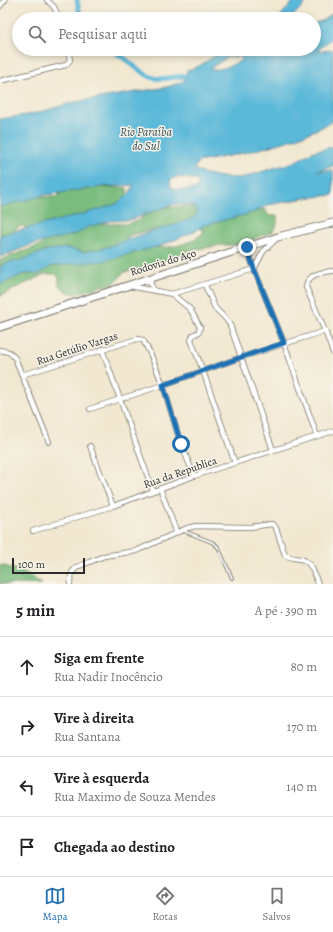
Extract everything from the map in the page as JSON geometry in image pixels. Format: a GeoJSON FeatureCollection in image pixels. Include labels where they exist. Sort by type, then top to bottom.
{"type":"FeatureCollection","features":[{"type":"Feature","properties":{"kind":"highway","name":"Rodovia do Aço"},"geometry":{"type":"LineString","coordinates":[[0,327],[278,237],[333,223]]}},
{"type":"Feature","properties":{"kind":"street"},"geometry":{"type":"LineString","coordinates":[[0,6],[5,0]]}},
{"type":"Feature","properties":{"kind":"street"},"geometry":{"type":"LineString","coordinates":[[47,0],[56,12]]}},
{"type":"Feature","properties":{"kind":"street"},"geometry":{"type":"LineString","coordinates":[[0,81],[59,67],[69,63],[69,56]]}},
{"type":"Feature","properties":{"kind":"street"},"geometry":{"type":"LineString","coordinates":[[125,286],[172,294],[205,285],[254,269],[263,252],[278,237]]}},
{"type":"Feature","properties":{"kind":"street"},"geometry":{"type":"LineString","coordinates":[[247,247],[254,269],[284,343],[317,436]]}},
{"type":"Feature","properties":{"kind":"street"},"geometry":{"type":"LineString","coordinates":[[333,271],[312,276],[308,279],[306,284],[333,353]]}},
{"type":"Feature","properties":{"kind":"street"},"geometry":{"type":"LineString","coordinates":[[148,278],[154,291]]}},
{"type":"Feature","properties":{"kind":"street"},"geometry":{"type":"LineString","coordinates":[[205,285],[215,308],[228,322],[242,357],[273,450]]}},
{"type":"Feature","properties":{"kind":"street"},"geometry":{"type":"LineString","coordinates":[[172,294],[190,309],[200,327],[199,332],[193,335],[192,340],[235,463]]}},
{"type":"Feature","properties":{"kind":"street"},"geometry":{"type":"LineString","coordinates":[[90,409],[284,343],[325,331]]}},
{"type":"Feature","properties":{"kind":"street","name":"Rua Getúlio Vargas"},"geometry":{"type":"LineString","coordinates":[[22,375],[137,339],[146,342],[163,385]]}},
{"type":"Feature","properties":{"kind":"street"},"geometry":{"type":"LineString","coordinates":[[102,349],[153,491]]}},
{"type":"Feature","properties":{"kind":"street"},"geometry":{"type":"LineString","coordinates":[[0,350],[13,354],[49,442]]}},
{"type":"Feature","properties":{"kind":"street"},"geometry":{"type":"LineString","coordinates":[[163,385],[178,435],[194,476]]}},
{"type":"Feature","properties":{"kind":"street","name":"Rua da Republica"},"geometry":{"type":"LineString","coordinates":[[32,531],[113,506],[194,476],[333,431]]}},
{"type":"Feature","properties":{"kind":"street"},"geometry":{"type":"LineString","coordinates":[[90,446],[113,506]]}},
{"type":"Feature","properties":{"kind":"street"},"geometry":{"type":"LineString","coordinates":[[160,488],[179,530]]}},
{"type":"Feature","properties":{"kind":"street"},"geometry":{"type":"LineString","coordinates":[[70,584],[73,570],[77,567],[104,556],[136,551],[179,530],[196,526],[239,528],[274,524],[285,555],[306,561],[310,565],[318,584]]}},
{"type":"Feature","properties":{"kind":"lane"},"geometry":{"type":"LineString","coordinates":[[179,530],[214,543],[218,547],[232,578]]}},
{"type":"Feature","properties":{"kind":"green space"},"geometry":{"type":"Polygon","coordinates":[[[90,187],[127,188],[127,195],[108,213],[93,224],[126,224],[137,221],[152,210],[163,207],[196,207],[196,218],[181,229],[156,229],[130,235],[122,246],[126,254],[133,254],[133,250],[138,249],[172,247],[187,243],[203,233],[203,229],[200,229],[200,222],[266,209],[266,212],[270,216],[277,216],[277,224],[273,231],[240,245],[221,245],[188,251],[155,265],[125,272],[114,283],[77,293],[70,293],[63,289],[59,285],[59,278],[56,274],[45,274],[0,296],[0,260],[41,245],[45,241],[42,234],[20,226],[0,241],[0,205],[35,197],[57,197],[61,190],[90,187]]]}},
{"type":"Feature","properties":{"kind":"green space"},"geometry":{"type":"Polygon","coordinates":[[[0,565],[22,572],[41,584],[0,584],[0,565]]]}},
{"type":"Feature","properties":{"kind":"water"},"geometry":{"type":"Polygon","coordinates":[[[294,0],[309,0],[297,12],[284,12],[294,0]]]}},
{"type":"Feature","properties":{"kind":"water","name":"Rio Paraíba do Sul"},"geometry":{"type":"Polygon","coordinates":[[[333,13],[333,37],[321,48],[321,21],[333,13]]]}},
{"type":"Feature","properties":{"kind":"water","name":"Rio Paraíba do Sul"},"geometry":{"type":"Polygon","coordinates":[[[333,50],[333,121],[302,136],[285,142],[198,162],[194,169],[206,174],[221,177],[242,178],[294,162],[314,151],[333,147],[333,166],[317,171],[333,170],[333,195],[305,198],[268,205],[252,213],[205,225],[193,232],[160,246],[103,261],[52,266],[39,274],[23,274],[0,285],[0,267],[6,263],[21,260],[48,250],[67,248],[84,252],[107,247],[193,218],[198,212],[193,206],[174,204],[130,220],[110,221],[88,227],[76,234],[31,245],[0,257],[0,235],[87,213],[116,204],[128,195],[134,185],[102,187],[45,195],[0,207],[0,119],[33,114],[75,102],[167,87],[184,81],[187,70],[200,65],[214,56],[240,56],[321,56],[321,51],[333,50]],[[240,56],[228,57],[209,69],[218,69],[230,66],[242,60],[240,56]],[[177,177],[170,180],[171,187],[177,190],[196,189],[199,184],[196,180],[177,177]]]}},
{"type":"Feature","properties":{"kind":"waterway"},"geometry":{"type":"LineString","coordinates":[[77,0],[80,12]]}},
{"type":"Feature","properties":{"kind":"waterway"},"geometry":{"type":"LineString","coordinates":[[120,56],[142,72],[154,78],[162,79],[186,76]]}},
{"type":"Feature","properties":{"kind":"route"},"geometry":{"type":"LineString","coordinates":[[181,444],[163,385],[284,343],[254,269],[247,247]]}}]}
